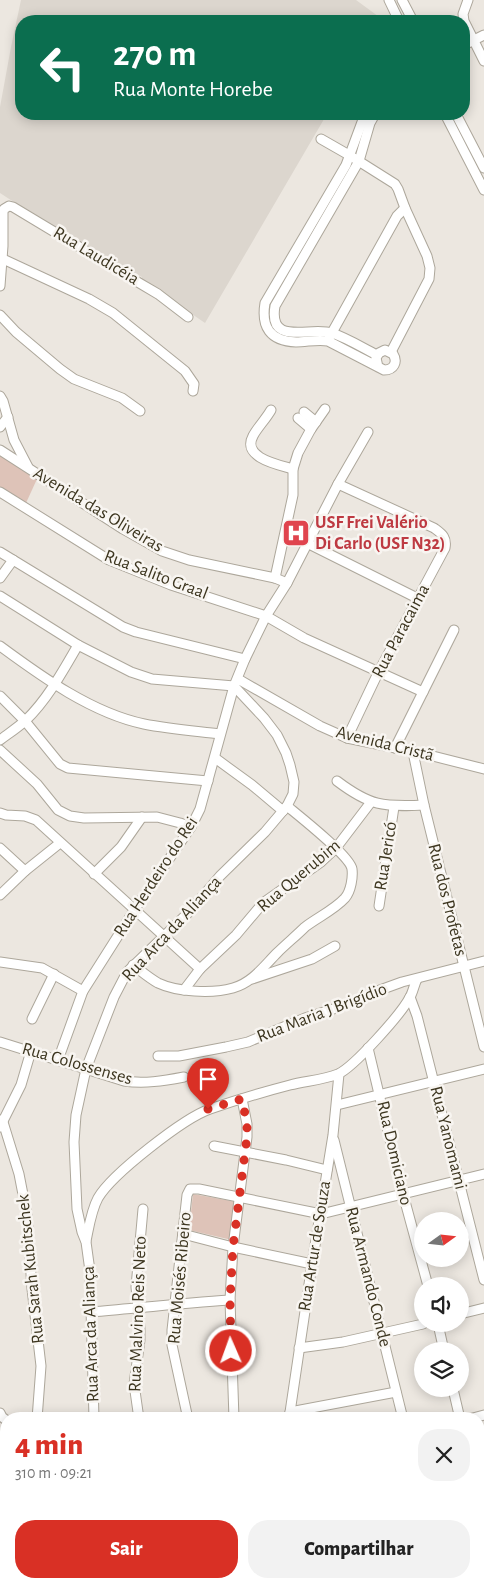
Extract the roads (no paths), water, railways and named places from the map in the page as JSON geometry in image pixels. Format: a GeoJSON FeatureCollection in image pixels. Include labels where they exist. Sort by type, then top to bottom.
{"type":"FeatureCollection","features":[{"type":"Feature","properties":{"kind":"street"},"geometry":{"type":"LineString","coordinates":[[388,0],[396,15]]}},
{"type":"Feature","properties":{"kind":"street"},"geometry":{"type":"LineString","coordinates":[[402,0],[410,15]]}},
{"type":"Feature","properties":{"kind":"street"},"geometry":{"type":"LineString","coordinates":[[464,15],[468,0]]}},
{"type":"Feature","properties":{"kind":"street"},"geometry":{"type":"LineString","coordinates":[[470,32],[484,61]]}},
{"type":"Feature","properties":{"kind":"street"},"geometry":{"type":"LineString","coordinates":[[470,42],[484,36]]}},
{"type":"Feature","properties":{"kind":"street"},"geometry":{"type":"LineString","coordinates":[[363,120],[346,165],[266,303],[263,316],[266,328],[274,336],[296,342],[322,340],[330,337],[397,216],[404,208]]}},
{"type":"Feature","properties":{"kind":"street"},"geometry":{"type":"LineString","coordinates":[[372,120],[359,161],[275,306],[274,316],[276,324],[280,328],[296,333],[323,331],[378,367],[387,370],[392,368],[396,359],[391,352],[382,351],[377,355],[378,367]]}},
{"type":"Feature","properties":{"kind":"street"},"geometry":{"type":"LineString","coordinates":[[448,120],[484,190]]}},
{"type":"Feature","properties":{"kind":"street"},"geometry":{"type":"LineString","coordinates":[[459,120],[484,168]]}},
{"type":"Feature","properties":{"kind":"street"},"geometry":{"type":"LineString","coordinates":[[321,139],[395,184],[404,208],[427,256],[430,268],[428,278],[391,352]]}},
{"type":"Feature","properties":{"kind":"street","name":"Rua Laudicéia"},"geometry":{"type":"LineString","coordinates":[[2,244],[3,212],[6,207],[13,206],[158,294],[188,318]]}},
{"type":"Feature","properties":{"kind":"street"},"geometry":{"type":"LineString","coordinates":[[0,286],[2,244]]}},
{"type":"Feature","properties":{"kind":"street"},"geometry":{"type":"LineString","coordinates":[[2,259],[89,299],[113,313],[185,371],[194,384],[193,391]]}},
{"type":"Feature","properties":{"kind":"street"},"geometry":{"type":"LineString","coordinates":[[0,315],[16,332],[74,379],[122,398],[140,411]]}},
{"type":"Feature","properties":{"kind":"street"},"geometry":{"type":"LineString","coordinates":[[330,337],[377,355]]}},
{"type":"Feature","properties":{"kind":"street"},"geometry":{"type":"LineString","coordinates":[[0,396],[14,440],[30,469]]}},
{"type":"Feature","properties":{"kind":"street"},"geometry":{"type":"LineString","coordinates":[[272,410],[251,440],[251,448],[256,455],[264,460],[293,469]]}},
{"type":"Feature","properties":{"kind":"street"},"geometry":{"type":"LineString","coordinates":[[275,578],[293,495],[293,469],[298,452],[325,410]]}},
{"type":"Feature","properties":{"kind":"street"},"geometry":{"type":"LineString","coordinates":[[301,415],[313,426]]}},
{"type":"Feature","properties":{"kind":"street"},"geometry":{"type":"LineString","coordinates":[[0,428],[8,417]]}},
{"type":"Feature","properties":{"kind":"street","name":"Rua Herdeiro do Rei"},"geometry":{"type":"LineString","coordinates":[[58,1060],[83,991],[135,909],[191,827],[200,809],[220,734],[245,658],[266,616],[287,583],[338,484],[368,432]]}},
{"type":"Feature","properties":{"kind":"street","name":"Avenida das Oliveiras"},"geometry":{"type":"LineString","coordinates":[[0,450],[123,529],[162,551],[189,560],[275,578],[287,583]]}},
{"type":"Feature","properties":{"kind":"street","name":"Rua Paracaima"},"geometry":{"type":"LineString","coordinates":[[338,484],[434,528],[445,537],[446,542],[445,548],[378,673],[347,738]]}},
{"type":"Feature","properties":{"kind":"street","name":"Rua Salito Graal"},"geometry":{"type":"LineString","coordinates":[[0,492],[109,560],[171,585],[266,616],[304,638],[423,692]]}},
{"type":"Feature","properties":{"kind":"street"},"geometry":{"type":"LineString","coordinates":[[307,543],[417,598]]}},
{"type":"Feature","properties":{"kind":"street"},"geometry":{"type":"LineString","coordinates":[[0,552],[123,627],[136,632],[245,658]]}},
{"type":"Feature","properties":{"kind":"street"},"geometry":{"type":"LineString","coordinates":[[0,578],[13,560]]}},
{"type":"Feature","properties":{"kind":"street"},"geometry":{"type":"LineString","coordinates":[[0,596],[78,645],[131,672],[152,679],[236,682]]}},
{"type":"Feature","properties":{"kind":"street"},"geometry":{"type":"LineString","coordinates":[[395,748],[454,630]]}},
{"type":"Feature","properties":{"kind":"street"},"geometry":{"type":"LineString","coordinates":[[0,740],[25,722],[55,685],[78,645]]}},
{"type":"Feature","properties":{"kind":"street"},"geometry":{"type":"LineString","coordinates":[[0,646],[55,685],[98,708],[144,724],[220,734]]}},
{"type":"Feature","properties":{"kind":"street","name":"Avenida Cristã"},"geometry":{"type":"LineString","coordinates":[[236,682],[347,738],[484,769]]}},
{"type":"Feature","properties":{"kind":"street","name":"Rua Arca da Aliança"},"geometry":{"type":"LineString","coordinates":[[94,1412],[90,1272],[86,1242],[77,1209],[74,1142],[76,1115],[86,1069],[114,997],[127,972],[189,912],[220,876],[265,832],[285,809],[293,794],[294,782],[286,752],[277,735],[236,682]]}},
{"type":"Feature","properties":{"kind":"street"},"geometry":{"type":"LineString","coordinates":[[0,696],[25,722],[60,764],[68,768],[208,782]]}},
{"type":"Feature","properties":{"kind":"street"},"geometry":{"type":"LineString","coordinates":[[0,750],[37,784],[58,810],[70,816],[84,818],[163,818],[191,827]]}},
{"type":"Feature","properties":{"kind":"street","name":"Rua dos Profetas"},"geometry":{"type":"LineString","coordinates":[[413,752],[424,806],[484,1047]]}},
{"type":"Feature","properties":{"kind":"street"},"geometry":{"type":"LineString","coordinates":[[215,758],[336,848],[352,866],[352,879],[346,896],[306,926],[250,980]]}},
{"type":"Feature","properties":{"kind":"street"},"geometry":{"type":"LineString","coordinates":[[337,781],[350,791],[371,802],[394,807],[424,806]]}},
{"type":"Feature","properties":{"kind":"street","name":"Rua Querubim"},"geometry":{"type":"LineString","coordinates":[[184,990],[200,969],[236,934],[263,903],[321,862],[336,848],[371,802]]}},
{"type":"Feature","properties":{"kind":"street","name":"Rua Jericó"},"geometry":{"type":"LineString","coordinates":[[379,906],[394,807]]}},
{"type":"Feature","properties":{"kind":"street"},"geometry":{"type":"LineString","coordinates":[[0,813],[25,816],[36,820],[200,969]]}},
{"type":"Feature","properties":{"kind":"street"},"geometry":{"type":"LineString","coordinates":[[94,874],[121,846],[142,817]]}},
{"type":"Feature","properties":{"kind":"street"},"geometry":{"type":"LineString","coordinates":[[0,895],[60,843]]}},
{"type":"Feature","properties":{"kind":"street"},"geometry":{"type":"LineString","coordinates":[[0,848],[25,872]]}},
{"type":"Feature","properties":{"kind":"street"},"geometry":{"type":"LineString","coordinates":[[133,965],[157,982],[168,987],[184,990],[224,990],[238,987],[250,980],[297,964],[324,953],[335,946]]}},
{"type":"Feature","properties":{"kind":"street","name":"Rua Maria J Brigídio"},"geometry":{"type":"LineString","coordinates":[[158,1056],[179,1056],[248,1042],[305,1018],[352,1003],[380,990],[484,961]]}},
{"type":"Feature","properties":{"kind":"street"},"geometry":{"type":"LineString","coordinates":[[0,962],[42,968],[83,991]]}},
{"type":"Feature","properties":{"kind":"street"},"geometry":{"type":"LineString","coordinates":[[32,1019],[54,974]]}},
{"type":"Feature","properties":{"kind":"street"},"geometry":{"type":"LineString","coordinates":[[86,1242],[90,1221],[103,1190],[146,1151],[187,1120],[208,1109],[339,1074],[368,1048],[410,997],[416,979]]}},
{"type":"Feature","properties":{"kind":"street","name":"Rua Yanomami"},"geometry":{"type":"LineString","coordinates":[[410,997],[417,1016],[434,1081],[484,1280]]}},
{"type":"Feature","properties":{"kind":"street","name":"Rua Colossenses"},"geometry":{"type":"LineString","coordinates":[[0,1042],[124,1081],[153,1082],[184,1077]]}},
{"type":"Feature","properties":{"kind":"street","name":"Rua Domiciano"},"geometry":{"type":"LineString","coordinates":[[368,1048],[403,1194],[426,1277]]}},
{"type":"Feature","properties":{"kind":"street"},"geometry":{"type":"LineString","coordinates":[[1,1123],[21,1085],[31,1051]]}},
{"type":"Feature","properties":{"kind":"street"},"geometry":{"type":"LineString","coordinates":[[337,1105],[484,1069]]}},
{"type":"Feature","properties":{"kind":"street","name":"Rua Artur de Souza"},"geometry":{"type":"LineString","coordinates":[[289,1412],[333,1135],[339,1074]]}},
{"type":"Feature","properties":{"kind":"street"},"geometry":{"type":"LineString","coordinates":[[234,1412],[230,1300],[233,1247],[247,1124],[242,1099]]}},
{"type":"Feature","properties":{"kind":"street","name":"Rua Sarah Kubitschek"},"geometry":{"type":"LineString","coordinates":[[1,1123],[16,1164],[27,1215],[32,1296],[41,1366],[38,1412]]}},
{"type":"Feature","properties":{"kind":"street","name":"Rua Armando Conde"},"geometry":{"type":"LineString","coordinates":[[333,1135],[401,1412]]}},
{"type":"Feature","properties":{"kind":"street"},"geometry":{"type":"LineString","coordinates":[[214,1146],[327,1170]]}},
{"type":"Feature","properties":{"kind":"street"},"geometry":{"type":"LineString","coordinates":[[239,1197],[321,1214],[484,1174]]}},
{"type":"Feature","properties":{"kind":"street","name":"Rua Moisés Ribeiro"},"geometry":{"type":"LineString","coordinates":[[186,1412],[172,1345],[187,1195],[193,1188],[239,1197]]}},
{"type":"Feature","properties":{"kind":"street","name":"Rua Malvino Reis Neto"},"geometry":{"type":"LineString","coordinates":[[138,1412],[134,1384],[140,1340],[136,1277],[143,1209]]}},
{"type":"Feature","properties":{"kind":"street"},"geometry":{"type":"LineString","coordinates":[[183,1234],[312,1264]]}},
{"type":"Feature","properties":{"kind":"street"},"geometry":{"type":"LineString","coordinates":[[92,1312],[175,1303],[230,1300]]}},
{"type":"Feature","properties":{"kind":"street"},"geometry":{"type":"LineString","coordinates":[[469,1312],[484,1308]]}},
{"type":"Feature","properties":{"kind":"street"},"geometry":{"type":"LineString","coordinates":[[299,1348],[343,1342],[414,1326]]}},
{"type":"Feature","properties":{"kind":"street"},"geometry":{"type":"LineString","coordinates":[[303,1412],[396,1392]]}},
{"type":"Feature","properties":{"kind":"street"},"geometry":{"type":"LineString","coordinates":[[455,1397],[458,1412]]}},
{"type":"Feature","properties":{"kind":"place","name":"USF Frei Valério Di Carlo (USF N32)"},"geometry":{"type":"Point","coordinates":[296,533]}}]}
